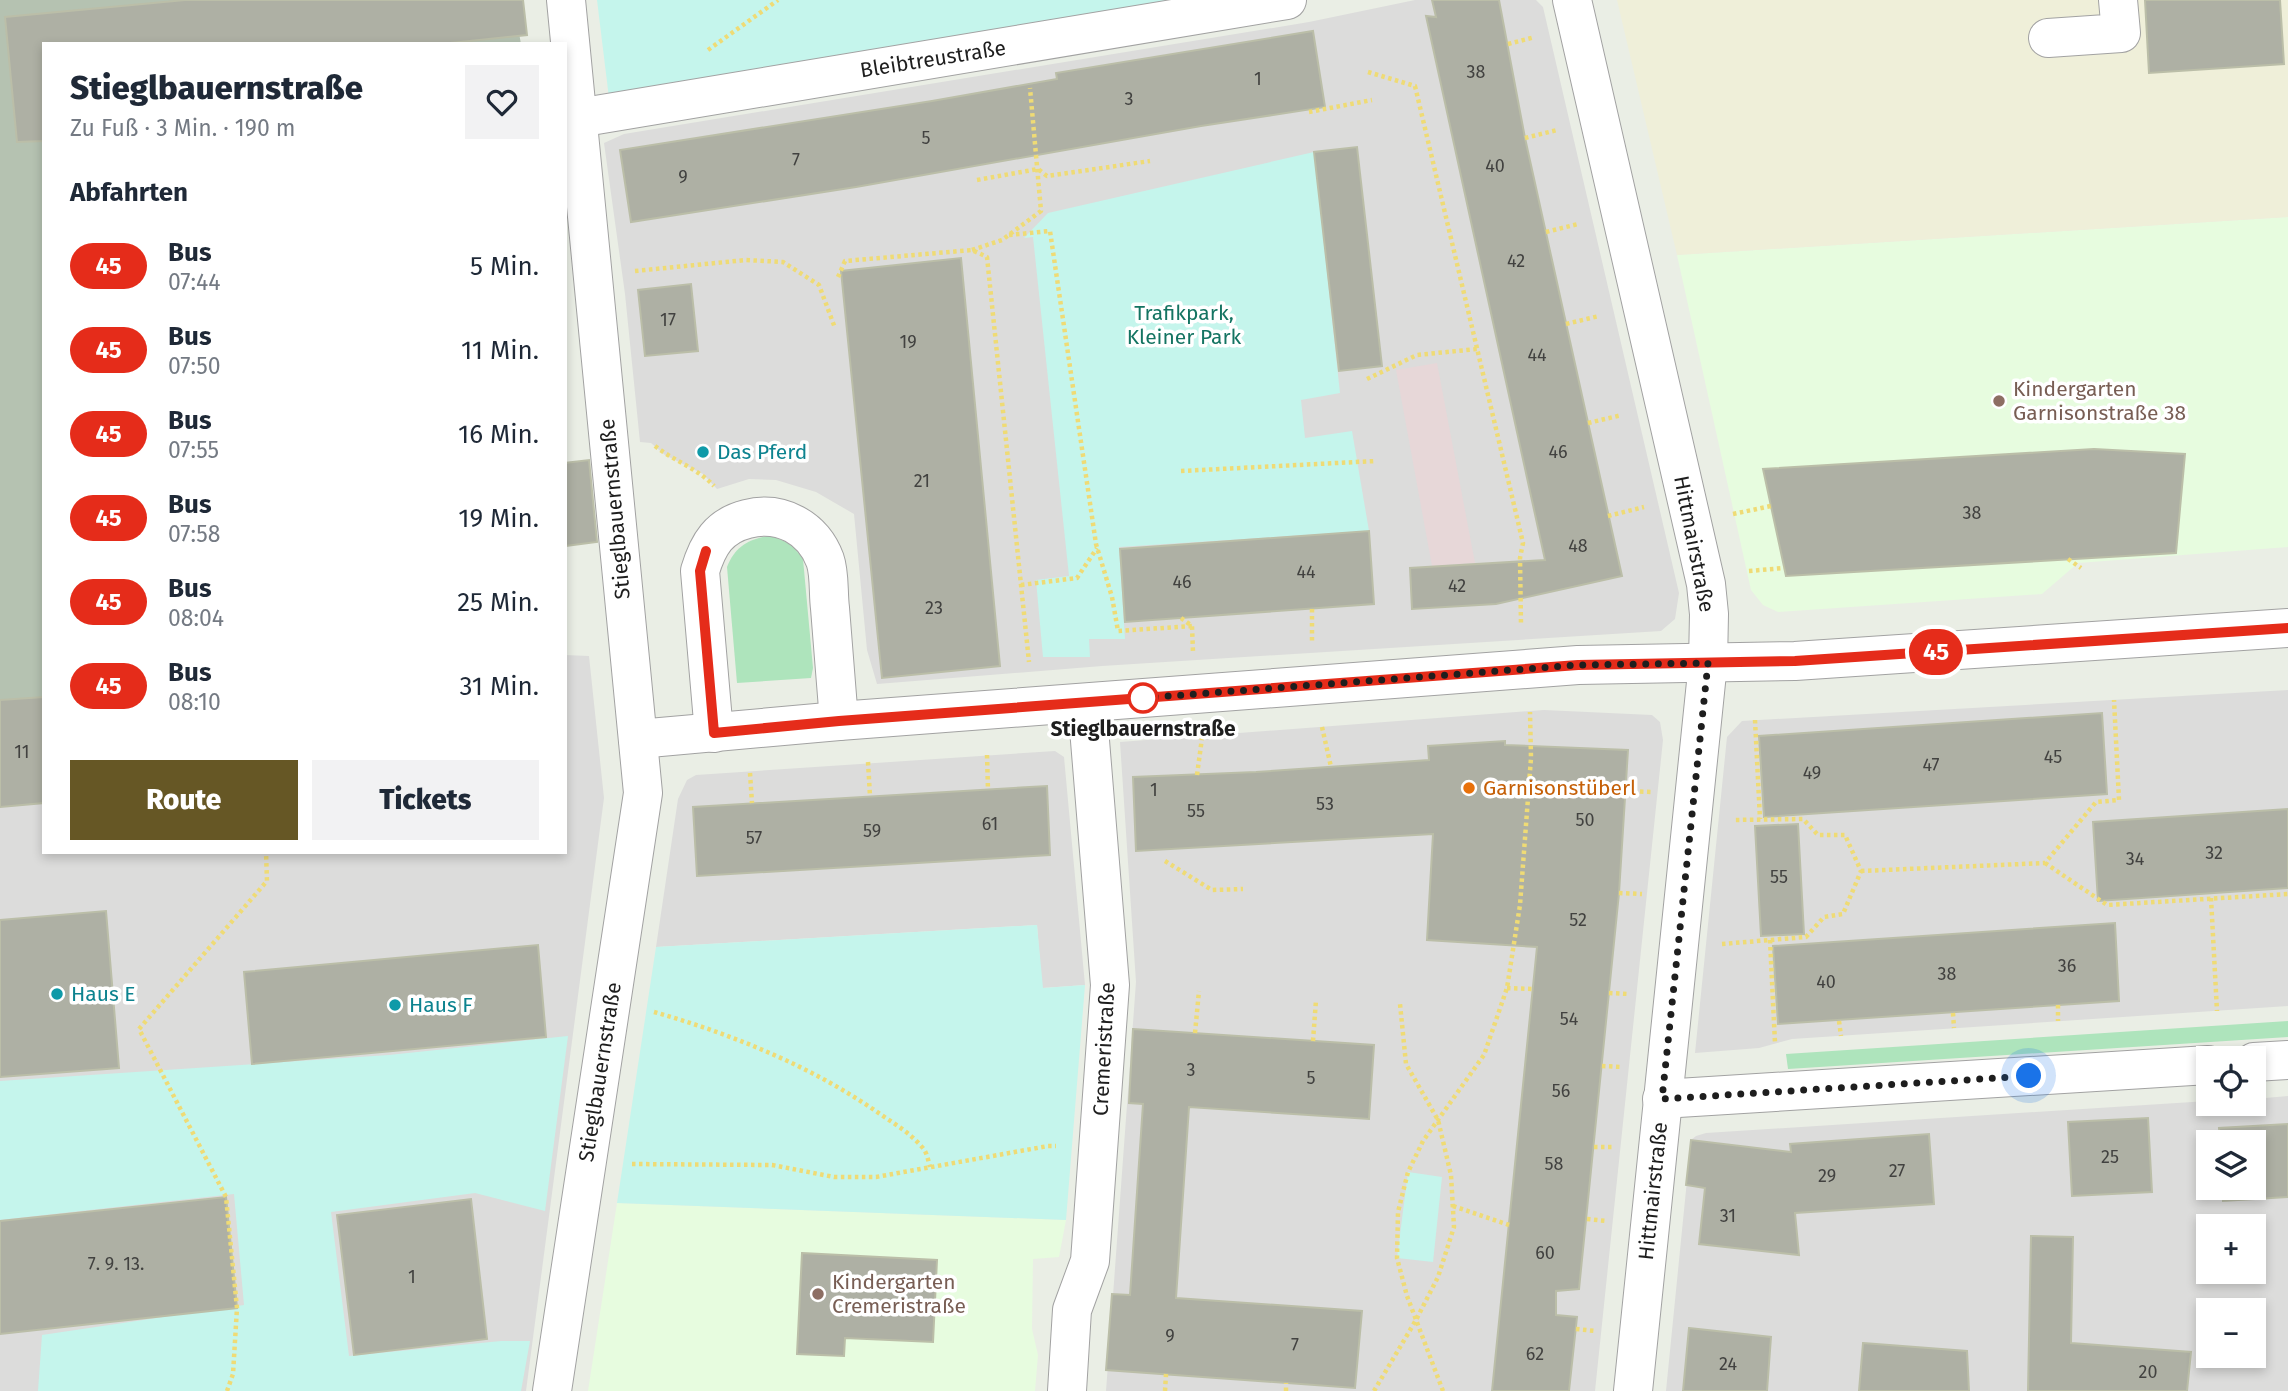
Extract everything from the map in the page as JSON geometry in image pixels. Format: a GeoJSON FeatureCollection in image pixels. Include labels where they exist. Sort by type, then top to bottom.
{"type":"FeatureCollection","features":[{"type":"Feature","properties":{"kind":"street","name":"Stieglbauernstraße"},"geometry":{"type":"LineString","coordinates":[[552,1391],[643,793],[566,0]]}},
{"type":"Feature","properties":{"kind":"street","name":"Bleibtreustraße"},"geometry":{"type":"LineString","coordinates":[[578,118],[1287,0]]}},
{"type":"Feature","properties":{"kind":"street","name":"Hittmairstraße"},"geometry":{"type":"LineString","coordinates":[[1572,0],[1706,584],[1709,614],[1708,663],[1633,1391]]}},
{"type":"Feature","properties":{"kind":"street"},"geometry":{"type":"LineString","coordinates":[[2048,38],[2120,33],[2118,0]]}},
{"type":"Feature","properties":{"kind":"street"},"geometry":{"type":"LineString","coordinates":[[714,733],[700,571],[706,551],[719,534],[735,522],[755,517],[777,518],[796,524],[813,536],[826,562],[839,721]]}},
{"type":"Feature","properties":{"kind":"street"},"geometry":{"type":"LineString","coordinates":[[638,739],[839,721],[1578,665],[1795,661],[2288,628]]}},
{"type":"Feature","properties":{"kind":"street","name":"Cremeristraße"},"geometry":{"type":"LineString","coordinates":[[1067,1391],[1072,1310],[1090,1261],[1110,985],[1087,704]]}},
{"type":"Feature","properties":{"kind":"street"},"geometry":{"type":"LineString","coordinates":[[2266,1061],[2288,1060]]}},
{"type":"Feature","properties":{"kind":"street"},"geometry":{"type":"LineString","coordinates":[[1662,1099],[2196,1066]]}},
{"type":"Feature","properties":{"kind":"path"},"geometry":{"type":"LineString","coordinates":[[1508,44],[1539,35]]}},
{"type":"Feature","properties":{"kind":"path"},"geometry":{"type":"LineString","coordinates":[[1368,72],[1415,86],[1523,543],[1520,558],[1521,626]]}},
{"type":"Feature","properties":{"kind":"path"},"geometry":{"type":"LineString","coordinates":[[838,277],[845,261],[972,250],[1002,240],[1041,211],[1030,82]]}},
{"type":"Feature","properties":{"kind":"path"},"geometry":{"type":"LineString","coordinates":[[1309,112],[1372,100]]}},
{"type":"Feature","properties":{"kind":"path"},"geometry":{"type":"LineString","coordinates":[[1525,138],[1560,130]]}},
{"type":"Feature","properties":{"kind":"path"},"geometry":{"type":"LineString","coordinates":[[978,180],[1038,169],[1047,176],[1150,161]]}},
{"type":"Feature","properties":{"kind":"path"},"geometry":{"type":"LineString","coordinates":[[1546,232],[1581,224]]}},
{"type":"Feature","properties":{"kind":"path"},"geometry":{"type":"LineString","coordinates":[[1009,235],[1050,231],[1097,547],[1112,597],[1118,631],[1192,626]]}},
{"type":"Feature","properties":{"kind":"path"},"geometry":{"type":"LineString","coordinates":[[972,250],[987,257],[1030,672]]}},
{"type":"Feature","properties":{"kind":"path"},"geometry":{"type":"LineString","coordinates":[[622,272],[746,260],[783,262],[819,285],[835,328]]}},
{"type":"Feature","properties":{"kind":"path"},"geometry":{"type":"LineString","coordinates":[[1566,324],[1602,316]]}},
{"type":"Feature","properties":{"kind":"path"},"geometry":{"type":"LineString","coordinates":[[1367,379],[1417,355],[1477,349]]}},
{"type":"Feature","properties":{"kind":"path"},"geometry":{"type":"LineString","coordinates":[[1588,423],[1625,414]]}},
{"type":"Feature","properties":{"kind":"path"},"geometry":{"type":"LineString","coordinates":[[650,443],[665,455],[703,474],[717,489]]}},
{"type":"Feature","properties":{"kind":"path"},"geometry":{"type":"LineString","coordinates":[[1181,471],[1376,461]]}},
{"type":"Feature","properties":{"kind":"path"},"geometry":{"type":"LineString","coordinates":[[1728,515],[1771,506]]}},
{"type":"Feature","properties":{"kind":"path"},"geometry":{"type":"LineString","coordinates":[[1608,516],[1646,507]]}},
{"type":"Feature","properties":{"kind":"path"},"geometry":{"type":"LineString","coordinates":[[1021,585],[1077,579],[1097,547]]}},
{"type":"Feature","properties":{"kind":"path"},"geometry":{"type":"LineString","coordinates":[[2068,559],[2081,568]]}},
{"type":"Feature","properties":{"kind":"path"},"geometry":{"type":"LineString","coordinates":[[1741,571],[1784,568]]}},
{"type":"Feature","properties":{"kind":"path"},"geometry":{"type":"LineString","coordinates":[[1312,609],[1312,653]]}},
{"type":"Feature","properties":{"kind":"path"},"geometry":{"type":"LineString","coordinates":[[1181,618],[1192,626]]}},
{"type":"Feature","properties":{"kind":"path"},"geometry":{"type":"LineString","coordinates":[[1192,626],[1194,659]]}},
{"type":"Feature","properties":{"kind":"path"},"geometry":{"type":"LineString","coordinates":[[2045,863],[2096,802],[2119,800],[2114,700]]}},
{"type":"Feature","properties":{"kind":"path"},"geometry":{"type":"LineString","coordinates":[[1443,1391],[1407,1296],[1397,1258],[1398,1212],[1408,1172],[1423,1141],[1484,1055],[1507,988],[1520,905],[1531,758],[1530,703]]}},
{"type":"Feature","properties":{"kind":"path"},"geometry":{"type":"LineString","coordinates":[[1755,720],[1760,820]]}},
{"type":"Feature","properties":{"kind":"path"},"geometry":{"type":"LineString","coordinates":[[1321,722],[1331,767]]}},
{"type":"Feature","properties":{"kind":"path"},"geometry":{"type":"LineString","coordinates":[[1197,775],[1203,730]]}},
{"type":"Feature","properties":{"kind":"path"},"geometry":{"type":"LineString","coordinates":[[987,750],[988,790]]}},
{"type":"Feature","properties":{"kind":"path"},"geometry":{"type":"LineString","coordinates":[[867,758],[870,796]]}},
{"type":"Feature","properties":{"kind":"path"},"geometry":{"type":"LineString","coordinates":[[751,788],[752,803]]}},
{"type":"Feature","properties":{"kind":"path"},"geometry":{"type":"LineString","coordinates":[[1626,791],[1665,792]]}},
{"type":"Feature","properties":{"kind":"path"},"geometry":{"type":"LineString","coordinates":[[1719,945],[1806,937],[1824,917],[1843,914],[1861,871],[1845,835],[1818,835],[1803,819],[1732,820]]}},
{"type":"Feature","properties":{"kind":"path"},"geometry":{"type":"LineString","coordinates":[[227,1391],[233,1374],[237,1308],[226,1197],[139,1029],[267,881],[266,854]]}},
{"type":"Feature","properties":{"kind":"path"},"geometry":{"type":"LineString","coordinates":[[1165,861],[1212,890],[1243,889]]}},
{"type":"Feature","properties":{"kind":"path"},"geometry":{"type":"LineString","coordinates":[[1861,871],[2045,863],[2107,905],[2147,900],[2288,894]]}},
{"type":"Feature","properties":{"kind":"path"},"geometry":{"type":"LineString","coordinates":[[1619,893],[1654,895]]}},
{"type":"Feature","properties":{"kind":"path"},"geometry":{"type":"LineString","coordinates":[[2211,898],[2217,1011]]}},
{"type":"Feature","properties":{"kind":"path"},"geometry":{"type":"LineString","coordinates":[[1770,940],[1775,1043]]}},
{"type":"Feature","properties":{"kind":"path"},"geometry":{"type":"LineString","coordinates":[[1507,988],[1533,989]]}},
{"type":"Feature","properties":{"kind":"path"},"geometry":{"type":"LineString","coordinates":[[1195,1033],[1199,991]]}},
{"type":"Feature","properties":{"kind":"path"},"geometry":{"type":"LineString","coordinates":[[1313,1041],[1316,1000]]}},
{"type":"Feature","properties":{"kind":"path"},"geometry":{"type":"LineString","coordinates":[[1374,1391],[1438,1277],[1454,1227],[1451,1174],[1438,1120],[1406,1064],[1400,1004]]}},
{"type":"Feature","properties":{"kind":"path"},"geometry":{"type":"LineString","coordinates":[[2058,1005],[2058,1021]]}},
{"type":"Feature","properties":{"kind":"path"},"geometry":{"type":"LineString","coordinates":[[651,1012],[790,1063],[854,1096],[908,1133],[924,1149],[930,1167]]}},
{"type":"Feature","properties":{"kind":"path"},"geometry":{"type":"LineString","coordinates":[[1953,1013],[1954,1028]]}},
{"type":"Feature","properties":{"kind":"path"},"geometry":{"type":"LineString","coordinates":[[1839,1021],[1841,1035]]}},
{"type":"Feature","properties":{"kind":"path"},"geometry":{"type":"LineString","coordinates":[[630,1164],[772,1165],[834,1177],[876,1177],[1048,1146],[1058,1147]]}},
{"type":"Feature","properties":{"kind":"path"},"geometry":{"type":"LineString","coordinates":[[1453,1206],[1509,1225]]}},
{"type":"Feature","properties":{"kind":"path"},"geometry":{"type":"LineString","coordinates":[[1165,1391],[1166,1374]]}},
{"type":"Feature","properties":{"kind":"path"},"geometry":{"type":"LineString","coordinates":[[1286,1383],[1286,1391]]}},
{"type":"Feature","properties":{"kind":"shaded area"},"geometry":{"type":"Polygon","coordinates":[[[0,0],[513,0],[521,42],[42,42],[42,708],[0,715],[0,0]]]}},
{"type":"Feature","properties":{"kind":"shaded area"},"geometry":{"type":"Polygon","coordinates":[[[1415,0],[1536,0],[1543,7],[1679,593],[1675,619],[1661,631],[1102,666],[877,684],[867,650],[854,514],[816,492],[776,480],[749,479],[717,489],[703,474],[665,455],[651,443],[640,442],[625,294],[604,143],[624,134],[1309,22],[1415,0]]]}},
{"type":"Feature","properties":{"kind":"shaded area"},"geometry":{"type":"Polygon","coordinates":[[[1617,0],[2288,0],[2288,217],[1677,255],[1617,0]]]}},
{"type":"Feature","properties":{"kind":"shaded area","name":"Kindergarten Garnisonstraße 38"},"geometry":{"type":"Polygon","coordinates":[[[2288,217],[2288,547],[2078,563],[2042,594],[1778,612],[1763,605],[1751,590],[1677,255],[2288,217]]]}},
{"type":"Feature","properties":{"kind":"shaded area"},"geometry":{"type":"Polygon","coordinates":[[[1437,363],[1475,563],[1432,566],[1396,370],[1437,363]]]}},
{"type":"Feature","properties":{"kind":"shaded area"},"geometry":{"type":"Polygon","coordinates":[[[567,655],[589,656],[604,798],[526,1391],[0,1391],[0,715],[42,708],[42,854],[567,854],[567,655]]]}},
{"type":"Feature","properties":{"kind":"shaded area"},"geometry":{"type":"Polygon","coordinates":[[[2288,690],[2288,1006],[1792,1039],[1759,1048],[1695,1053],[1727,737],[1742,721],[2288,690]]]}},
{"type":"Feature","properties":{"kind":"shaded area"},"geometry":{"type":"Polygon","coordinates":[[[1544,710],[1652,715],[1660,722],[1663,740],[1595,1391],[1106,1391],[1136,982],[1120,742],[1544,710]]]}},
{"type":"Feature","properties":{"kind":"shaded area"},"geometry":{"type":"Polygon","coordinates":[[[1055,751],[1064,757],[1085,985],[1042,988],[1037,925],[656,947],[678,799],[687,780],[696,775],[1055,751]]]}},
{"type":"Feature","properties":{"kind":"shaded area"},"geometry":{"type":"Polygon","coordinates":[[[2288,1096],[2288,1391],[1666,1391],[1691,1140],[1706,1133],[2196,1102],[2196,1116],[2266,1116],[2266,1098],[2288,1096]]]}},
{"type":"Feature","properties":{"kind":"shaded area","name":"Kindergarten Cremeristraße"},"geometry":{"type":"Polygon","coordinates":[[[617,1203],[1066,1220],[1059,1257],[1033,1259],[1032,1329],[1038,1355],[1035,1391],[588,1391],[617,1203]]]}},
{"type":"Feature","properties":{"kind":"green space"},"geometry":{"type":"Polygon","coordinates":[[[597,0],[1198,0],[609,98],[597,0]]]}},
{"type":"Feature","properties":{"kind":"green space","name":"Trafikpark, Kleiner Park"},"geometry":{"type":"Polygon","coordinates":[[[1314,152],[1340,393],[1301,400],[1305,438],[1352,431],[1369,531],[1119,547],[1125,639],[1089,639],[1090,657],[1043,657],[1036,580],[1069,576],[1033,237],[1024,238],[1048,213],[1314,152]]]}},
{"type":"Feature","properties":{"kind":"green space"},"geometry":{"type":"Polygon","coordinates":[[[768,536],[788,543],[803,559],[813,668],[811,678],[737,683],[727,567],[734,554],[743,546],[768,536]]]}},
{"type":"Feature","properties":{"kind":"green space"},"geometry":{"type":"Polygon","coordinates":[[[1037,925],[1043,988],[1085,985],[1066,1220],[617,1203],[656,947],[1037,925]]]}},
{"type":"Feature","properties":{"kind":"green space"},"geometry":{"type":"Polygon","coordinates":[[[2288,1021],[2288,1037],[1788,1069],[1786,1054],[2288,1021]]]}},
{"type":"Feature","properties":{"kind":"green space"},"geometry":{"type":"Polygon","coordinates":[[[568,1036],[545,1211],[475,1193],[331,1212],[349,1356],[501,1341],[530,1341],[521,1391],[38,1391],[42,1335],[244,1305],[234,1194],[0,1220],[0,1081],[389,1055],[568,1036]]]}},
{"type":"Feature","properties":{"kind":"green space"},"geometry":{"type":"Polygon","coordinates":[[[1408,1172],[1442,1177],[1433,1262],[1397,1258],[1408,1172]]]}},
{"type":"Feature","properties":{"kind":"building"},"geometry":{"type":"Polygon","coordinates":[[[185,0],[523,0],[527,35],[460,42],[42,42],[42,141],[17,142],[5,17],[185,0]]]}},
{"type":"Feature","properties":{"kind":"building"},"geometry":{"type":"Polygon","coordinates":[[[1432,0],[1499,0],[1525,138],[1622,576],[1496,604],[1412,609],[1410,568],[1545,560],[1426,16],[1436,17],[1432,0]]]}},
{"type":"Feature","properties":{"kind":"building"},"geometry":{"type":"Polygon","coordinates":[[[2145,0],[2280,0],[2284,64],[2149,73],[2145,0]]]}},
{"type":"Feature","properties":{"kind":"building"},"geometry":{"type":"Polygon","coordinates":[[[1313,31],[1325,107],[1201,126],[856,187],[631,222],[620,150],[932,101],[1057,79],[1056,73],[1313,31]]]}},
{"type":"Feature","properties":{"kind":"building"},"geometry":{"type":"Polygon","coordinates":[[[1357,147],[1382,366],[1339,371],[1314,152],[1357,147]]]}},
{"type":"Feature","properties":{"kind":"building"},"geometry":{"type":"Polygon","coordinates":[[[961,258],[1000,666],[882,678],[841,271],[961,258]]]}},
{"type":"Feature","properties":{"kind":"building"},"geometry":{"type":"Polygon","coordinates":[[[691,284],[698,351],[645,356],[638,290],[691,284]]]}},
{"type":"Feature","properties":{"kind":"building"},"geometry":{"type":"Polygon","coordinates":[[[2094,449],[2185,454],[2176,553],[1786,576],[1763,469],[2094,449]]]}},
{"type":"Feature","properties":{"kind":"building"},"geometry":{"type":"Polygon","coordinates":[[[589,460],[597,542],[567,546],[567,463],[589,460]]]}},
{"type":"Feature","properties":{"kind":"building"},"geometry":{"type":"Polygon","coordinates":[[[1369,531],[1374,604],[1125,622],[1120,549],[1369,531]]]}},
{"type":"Feature","properties":{"kind":"building"},"geometry":{"type":"Polygon","coordinates":[[[42,697],[42,803],[0,807],[0,700],[42,697]]]}},
{"type":"Feature","properties":{"kind":"building"},"geometry":{"type":"Polygon","coordinates":[[[2102,713],[2107,794],[1764,817],[1759,736],[2102,713]]]}},
{"type":"Feature","properties":{"kind":"building"},"geometry":{"type":"Polygon","coordinates":[[[1505,741],[1505,745],[1628,750],[1619,893],[1579,1289],[1556,1291],[1556,1315],[1577,1317],[1569,1391],[1492,1391],[1537,947],[1427,940],[1433,834],[1136,851],[1133,777],[1429,760],[1428,746],[1505,741]]]}},
{"type":"Feature","properties":{"kind":"building"},"geometry":{"type":"Polygon","coordinates":[[[1047,786],[1050,855],[697,876],[693,807],[1047,786]]]}},
{"type":"Feature","properties":{"kind":"building"},"geometry":{"type":"Polygon","coordinates":[[[2288,809],[2288,888],[2098,901],[2093,822],[2288,809]]]}},
{"type":"Feature","properties":{"kind":"building"},"geometry":{"type":"Polygon","coordinates":[[[1798,824],[1804,934],[1761,936],[1755,826],[1798,824]]]}},
{"type":"Feature","properties":{"kind":"building","name":"Haus E"},"geometry":{"type":"Polygon","coordinates":[[[106,911],[119,1068],[0,1077],[0,920],[106,911]]]}},
{"type":"Feature","properties":{"kind":"building"},"geometry":{"type":"Polygon","coordinates":[[[2115,923],[2119,1001],[1778,1024],[1773,946],[2115,923]]]}},
{"type":"Feature","properties":{"kind":"building","name":"Haus F"},"geometry":{"type":"Polygon","coordinates":[[[538,945],[546,1037],[252,1064],[244,972],[538,945]]]}},
{"type":"Feature","properties":{"kind":"building"},"geometry":{"type":"Polygon","coordinates":[[[1133,1029],[1374,1045],[1369,1119],[1189,1107],[1176,1298],[1362,1311],[1355,1388],[1106,1370],[1112,1294],[1130,1295],[1143,1104],[1129,1103],[1133,1029]]]}},
{"type":"Feature","properties":{"kind":"building"},"geometry":{"type":"Polygon","coordinates":[[[2148,1118],[2152,1192],[2072,1196],[2068,1122],[2148,1118]]]}},
{"type":"Feature","properties":{"kind":"building"},"geometry":{"type":"Polygon","coordinates":[[[2288,1124],[2288,1197],[2266,1198],[2266,1130],[2219,1128],[2288,1124]]]}},
{"type":"Feature","properties":{"kind":"building"},"geometry":{"type":"Polygon","coordinates":[[[1929,1134],[1934,1204],[1795,1213],[1799,1255],[1699,1244],[1705,1188],[1686,1185],[1691,1140],[1791,1152],[1790,1144],[1929,1134]]]}},
{"type":"Feature","properties":{"kind":"building"},"geometry":{"type":"Polygon","coordinates":[[[226,1197],[237,1308],[0,1334],[0,1221],[226,1197]]]}},
{"type":"Feature","properties":{"kind":"building"},"geometry":{"type":"Polygon","coordinates":[[[471,1199],[487,1339],[354,1355],[337,1215],[471,1199]]]}},
{"type":"Feature","properties":{"kind":"building"},"geometry":{"type":"Polygon","coordinates":[[[2031,1236],[2073,1237],[2071,1343],[2191,1352],[2187,1391],[2028,1391],[2031,1236]]]}},
{"type":"Feature","properties":{"kind":"building"},"geometry":{"type":"Polygon","coordinates":[[[802,1253],[937,1260],[933,1342],[845,1338],[844,1356],[797,1354],[802,1253]]]}},
{"type":"Feature","properties":{"kind":"building"},"geometry":{"type":"Polygon","coordinates":[[[1689,1328],[1771,1337],[1767,1391],[1683,1391],[1689,1328]]]}},
{"type":"Feature","properties":{"kind":"building"},"geometry":{"type":"Polygon","coordinates":[[[1863,1343],[1967,1351],[1969,1391],[1859,1391],[1863,1343]]]}},
{"type":"Feature","properties":{"kind":"bus line","name":"45"},"geometry":{"type":"LineString","coordinates":[[706,551],[700,571],[714,733],[839,721],[1578,665],[1795,661],[2288,628]]}},
{"type":"Feature","properties":{"kind":"place","name":"Kindergarten Garnisonstraße 38"},"geometry":{"type":"Point","coordinates":[1999,401]}},
{"type":"Feature","properties":{"kind":"place","name":"Das Pferd"},"geometry":{"type":"Point","coordinates":[703,452]}},
{"type":"Feature","properties":{"kind":"place","name":"Stieglbauernstraße"},"geometry":{"type":"Point","coordinates":[1143,698]}},
{"type":"Feature","properties":{"kind":"place","name":"Garnisonstüberl"},"geometry":{"type":"Point","coordinates":[1469,788]}},
{"type":"Feature","properties":{"kind":"place","name":"Haus E"},"geometry":{"type":"Point","coordinates":[57,994]}},
{"type":"Feature","properties":{"kind":"place","name":"Haus F"},"geometry":{"type":"Point","coordinates":[395,1005]}},
{"type":"Feature","properties":{"kind":"place","name":"Kindergarten Cremeristraße"},"geometry":{"type":"Point","coordinates":[818,1294]}},
{"type":"Feature","properties":{"kind":"route"},"geometry":{"type":"LineString","coordinates":[[1143,698],[1578,665],[1708,663],[1662,1099],[2029,1076]]}}]}
